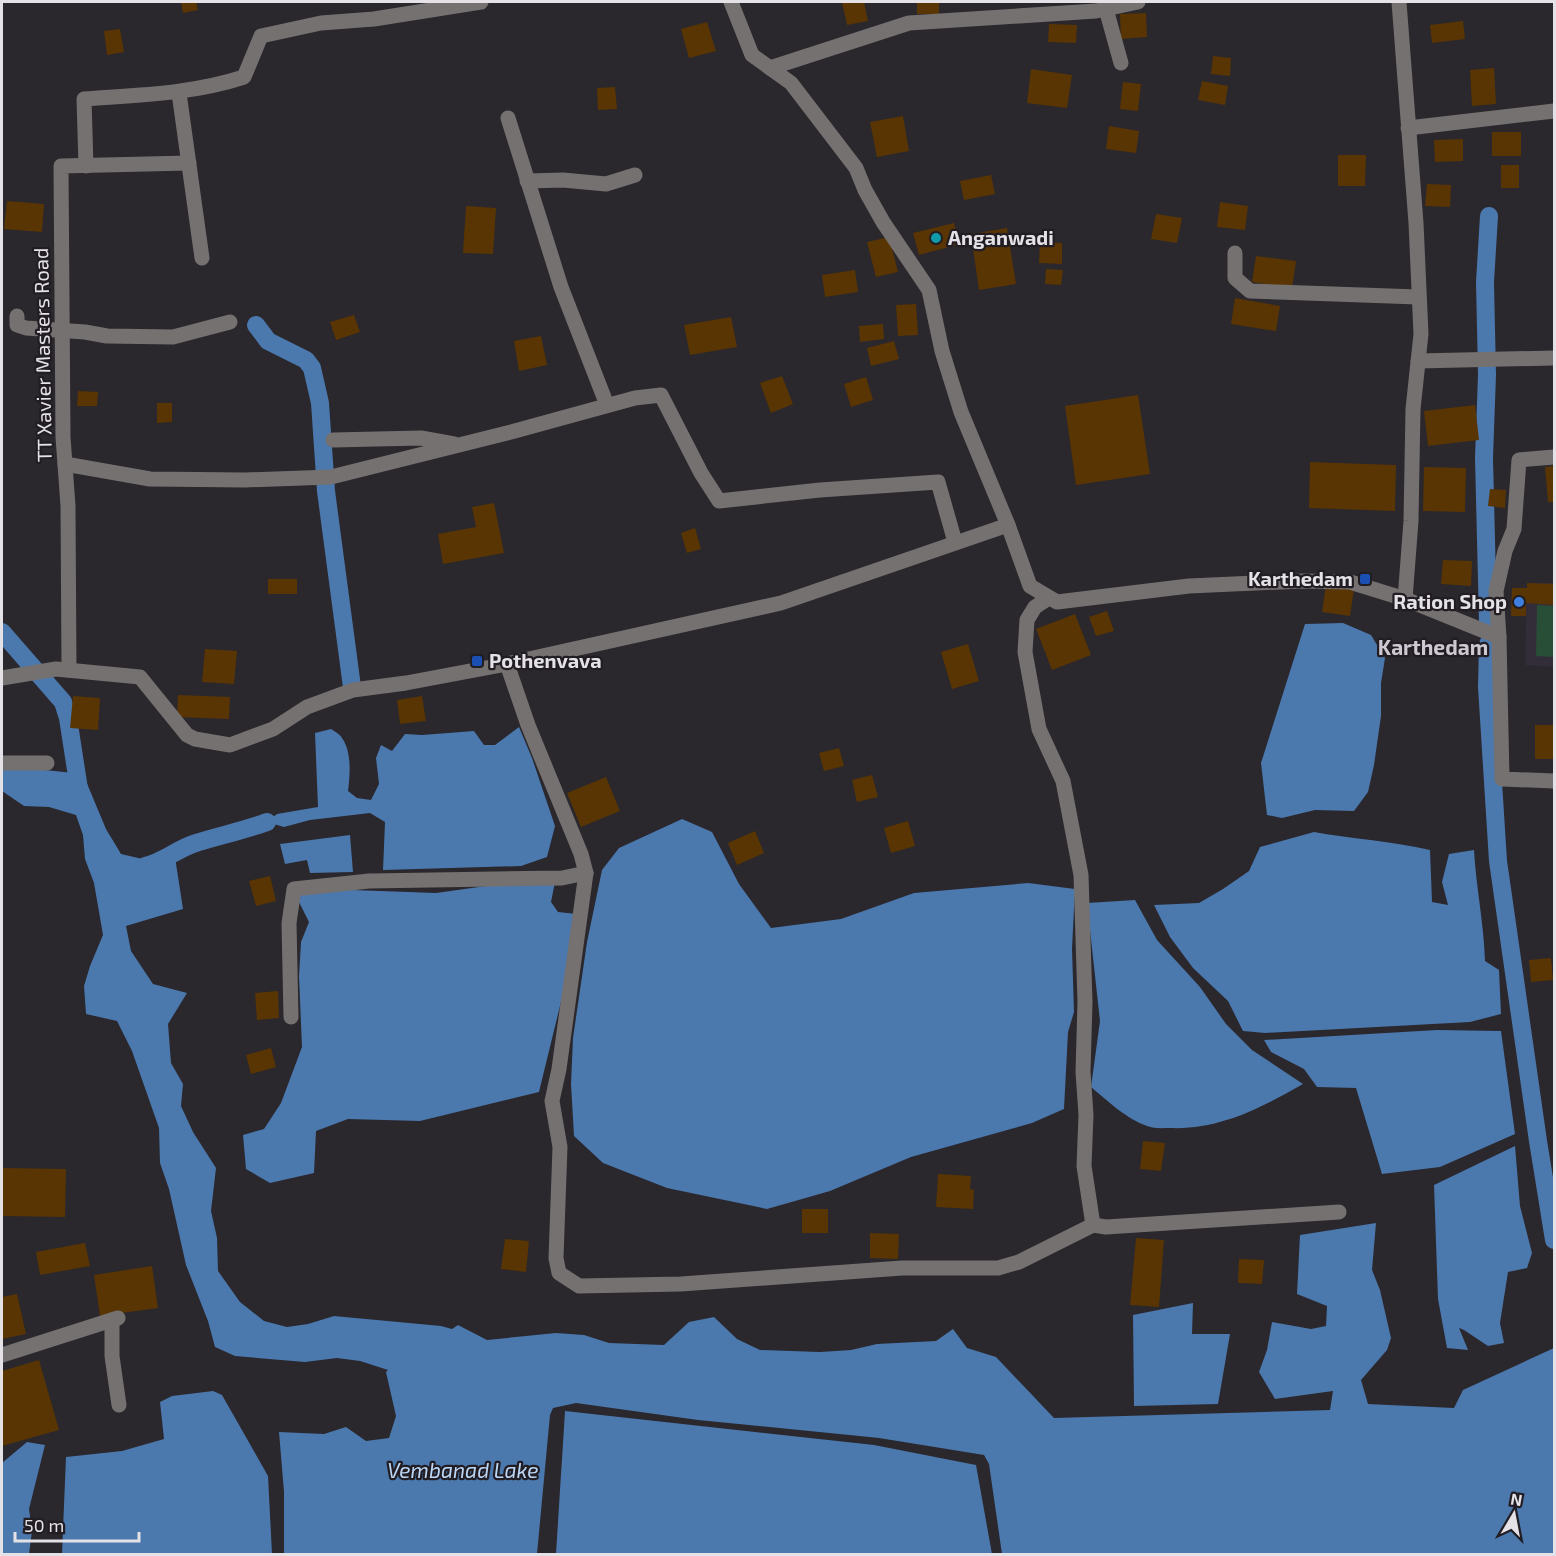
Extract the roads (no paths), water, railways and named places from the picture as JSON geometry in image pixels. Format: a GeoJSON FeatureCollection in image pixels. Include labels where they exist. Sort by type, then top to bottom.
{"type":"FeatureCollection","features":[{"type":"Feature","properties":{"kind":"street"},"geometry":{"type":"LineString","coordinates":[[86,166],[84,99],[179,93],[244,77],[261,36],[321,22],[374,19],[481,2]]}},
{"type":"Feature","properties":{"kind":"street"},"geometry":{"type":"LineString","coordinates":[[730,2],[752,55],[791,83],[856,168],[883,222],[929,290],[942,351],[961,412],[1008,525],[1030,586],[1056,602],[1190,586],[1303,581],[1350,582],[1405,599],[1499,637]]}},
{"type":"Feature","properties":{"kind":"street"},"geometry":{"type":"LineString","coordinates":[[770,68],[909,23],[1106,9],[1138,2]]}},
{"type":"Feature","properties":{"kind":"street"},"geometry":{"type":"LineString","coordinates":[[1399,2],[1416,223],[1421,334],[1413,409],[1411,521],[1405,599]]}},
{"type":"Feature","properties":{"kind":"street"},"geometry":{"type":"LineString","coordinates":[[1106,9],[1121,63]]}},
{"type":"Feature","properties":{"kind":"street"},"geometry":{"type":"LineString","coordinates":[[179,93],[202,258]]}},
{"type":"Feature","properties":{"kind":"street"},"geometry":{"type":"LineString","coordinates":[[1408,128],[1554,111]]}},
{"type":"Feature","properties":{"kind":"street"},"geometry":{"type":"LineString","coordinates":[[508,118],[561,287],[607,405]]}},
{"type":"Feature","properties":{"kind":"street","name":"TT Xavier Masters Road"},"geometry":{"type":"LineString","coordinates":[[69,670],[68,506],[63,437],[62,166],[189,163]]}},
{"type":"Feature","properties":{"kind":"street"},"geometry":{"type":"LineString","coordinates":[[527,181],[564,180],[606,184],[635,175]]}},
{"type":"Feature","properties":{"kind":"street"},"geometry":{"type":"LineString","coordinates":[[1235,253],[1235,278],[1250,291],[1418,297]]}},
{"type":"Feature","properties":{"kind":"street"},"geometry":{"type":"LineString","coordinates":[[17,316],[17,325],[26,328],[107,336],[173,337],[230,322]]}},
{"type":"Feature","properties":{"kind":"street"},"geometry":{"type":"LineString","coordinates":[[1418,361],[1554,358]]}},
{"type":"Feature","properties":{"kind":"street"},"geometry":{"type":"LineString","coordinates":[[65,464],[150,479],[245,480],[324,477],[460,445],[635,398],[661,395],[718,501],[820,490],[938,482],[955,543]]}},
{"type":"Feature","properties":{"kind":"street"},"geometry":{"type":"LineString","coordinates":[[333,440],[421,438],[460,445]]}},
{"type":"Feature","properties":{"kind":"street"},"geometry":{"type":"LineString","coordinates":[[1554,457],[1519,460],[1514,529],[1505,551],[1496,591],[1502,779],[1554,781]]}},
{"type":"Feature","properties":{"kind":"street"},"geometry":{"type":"LineString","coordinates":[[2,678],[56,669],[140,677],[187,735],[195,739],[230,745],[273,729],[307,707],[353,690],[406,683],[507,664],[782,603],[1008,525]]}},
{"type":"Feature","properties":{"kind":"street"},"geometry":{"type":"LineString","coordinates":[[1049,598],[1035,607],[1027,620],[1025,652],[1039,729],[1064,781],[1081,875],[1085,1002],[1084,1166],[1093,1225]]}},
{"type":"Feature","properties":{"kind":"street"},"geometry":{"type":"LineString","coordinates":[[507,664],[528,725],[581,854],[586,873],[559,1069],[552,1101],[560,1148],[556,1258],[559,1273],[579,1286],[681,1284],[902,1268],[998,1268],[1019,1262],[1093,1225],[1106,1227],[1339,1212]]}},
{"type":"Feature","properties":{"kind":"street"},"geometry":{"type":"LineString","coordinates":[[2,763],[47,763]]}},
{"type":"Feature","properties":{"kind":"street"},"geometry":{"type":"LineString","coordinates":[[291,1017],[289,923],[294,889],[369,881],[562,878],[586,873]]}},
{"type":"Feature","properties":{"kind":"street"},"geometry":{"type":"LineString","coordinates":[[2,1355],[115,1319],[112,1356],[119,1405]]}},
{"type":"Feature","properties":{"kind":"water"},"geometry":{"type":"Polygon","coordinates":[[[1343,623],[1371,635],[1385,658],[1381,683],[1381,716],[1368,792],[1354,811],[1315,810],[1282,818],[1267,815],[1261,763],[1305,624],[1343,623]]]}},
{"type":"Feature","properties":{"kind":"water"},"geometry":{"type":"Polygon","coordinates":[[[519,727],[555,826],[547,857],[521,866],[383,870],[385,822],[370,813],[310,820],[284,827],[267,822],[277,814],[318,807],[315,733],[331,729],[341,737],[349,757],[348,791],[357,798],[371,800],[379,784],[376,758],[381,745],[392,751],[405,734],[474,731],[484,745],[495,745],[519,727]]]}},
{"type":"Feature","properties":{"kind":"water","name":"Vembanad Lake"},"geometry":{"type":"Polygon","coordinates":[[[2,770],[45,770],[83,774],[106,829],[121,854],[147,860],[175,857],[183,909],[126,926],[131,951],[153,984],[187,993],[168,1024],[171,1063],[183,1084],[181,1106],[193,1132],[216,1168],[211,1211],[217,1238],[218,1271],[240,1302],[264,1321],[287,1327],[308,1324],[334,1316],[452,1329],[458,1325],[487,1340],[556,1333],[584,1335],[609,1343],[664,1345],[689,1322],[714,1317],[737,1339],[760,1350],[820,1352],[851,1350],[877,1344],[936,1341],[953,1329],[967,1348],[996,1357],[1054,1418],[1330,1410],[1333,1391],[1275,1399],[1259,1372],[1267,1350],[1272,1322],[1311,1329],[1326,1326],[1327,1306],[1297,1294],[1300,1235],[1376,1223],[1372,1270],[1380,1290],[1391,1338],[1387,1350],[1361,1380],[1368,1404],[1454,1408],[1463,1390],[1554,1348],[1554,1554],[1002,1554],[989,1464],[984,1455],[879,1438],[698,1420],[576,1403],[553,1408],[550,1415],[537,1554],[284,1554],[284,1492],[279,1432],[324,1434],[346,1427],[366,1441],[389,1438],[396,1416],[386,1372],[388,1370],[360,1361],[337,1358],[305,1362],[235,1356],[215,1347],[208,1321],[186,1265],[169,1189],[160,1163],[159,1128],[132,1051],[117,1021],[86,1014],[84,986],[103,935],[94,883],[85,859],[83,835],[76,815],[49,807],[24,806],[2,791],[2,770]]]}},
{"type":"Feature","properties":{"kind":"water"},"geometry":{"type":"Polygon","coordinates":[[[682,819],[712,832],[739,884],[771,928],[841,919],[914,893],[1028,883],[1075,889],[1072,949],[1074,1012],[1068,1032],[1064,1109],[1032,1123],[911,1157],[830,1191],[767,1209],[667,1188],[603,1163],[574,1136],[571,1084],[573,1038],[587,942],[602,870],[619,848],[682,819]]]}},
{"type":"Feature","properties":{"kind":"water"},"geometry":{"type":"Polygon","coordinates":[[[1314,832],[1430,850],[1432,902],[1448,905],[1442,882],[1449,854],[1474,850],[1485,961],[1499,970],[1501,1014],[1470,1022],[1265,1033],[1243,1031],[1228,1001],[1193,968],[1170,937],[1154,905],[1199,903],[1249,871],[1260,847],[1314,832]]]}},
{"type":"Feature","properties":{"kind":"water"},"geometry":{"type":"Polygon","coordinates":[[[350,835],[353,872],[310,873],[307,860],[285,864],[280,844],[350,835]]]}},
{"type":"Feature","properties":{"kind":"water"},"geometry":{"type":"Polygon","coordinates":[[[555,882],[551,902],[558,912],[577,914],[568,973],[539,1092],[420,1121],[348,1119],[316,1131],[314,1173],[270,1183],[246,1169],[243,1135],[264,1129],[281,1103],[302,1047],[299,976],[301,942],[309,922],[297,898],[303,893],[352,890],[436,893],[486,886],[555,882]]]}},
{"type":"Feature","properties":{"kind":"water"},"geometry":{"type":"Polygon","coordinates":[[[1135,900],[1157,940],[1200,987],[1226,1024],[1252,1050],[1303,1084],[1239,1116],[1188,1128],[1150,1127],[1139,1123],[1117,1109],[1091,1087],[1100,1021],[1087,903],[1135,900]]]}},
{"type":"Feature","properties":{"kind":"water"},"geometry":{"type":"Polygon","coordinates":[[[1437,1030],[1501,1031],[1515,1134],[1440,1167],[1382,1174],[1356,1088],[1317,1087],[1304,1069],[1271,1052],[1264,1040],[1437,1030]]]}},
{"type":"Feature","properties":{"kind":"water"},"geometry":{"type":"Polygon","coordinates":[[[1515,1146],[1520,1206],[1532,1253],[1527,1268],[1508,1272],[1500,1323],[1504,1343],[1488,1346],[1459,1328],[1468,1350],[1447,1348],[1438,1299],[1434,1185],[1515,1146]]]}},
{"type":"Feature","properties":{"kind":"water"},"geometry":{"type":"Polygon","coordinates":[[[1193,1303],[1192,1334],[1230,1334],[1218,1404],[1134,1406],[1133,1315],[1193,1303]]]}},
{"type":"Feature","properties":{"kind":"water"},"geometry":{"type":"Polygon","coordinates":[[[213,1391],[222,1395],[268,1476],[272,1554],[62,1554],[66,1457],[122,1451],[164,1439],[160,1402],[172,1396],[213,1391]]]}},
{"type":"Feature","properties":{"kind":"water"},"geometry":{"type":"Polygon","coordinates":[[[565,1411],[874,1445],[976,1465],[992,1554],[556,1554],[565,1411]]]}},
{"type":"Feature","properties":{"kind":"water"},"geometry":{"type":"Polygon","coordinates":[[[27,1442],[45,1445],[29,1509],[32,1531],[29,1554],[2,1554],[2,1463],[27,1442]]]}},
{"type":"Feature","properties":{"kind":"waterway"},"geometry":{"type":"LineString","coordinates":[[1488,622],[1484,458],[1487,375],[1485,282],[1489,216]]}},
{"type":"Feature","properties":{"kind":"waterway"},"geometry":{"type":"LineString","coordinates":[[256,325],[268,341],[306,360],[312,368],[320,403],[326,491],[352,687]]}},
{"type":"Feature","properties":{"kind":"waterway"},"geometry":{"type":"LineString","coordinates":[[2,632],[63,702],[68,718],[79,789]]}},
{"type":"Feature","properties":{"kind":"waterway"},"geometry":{"type":"LineString","coordinates":[[1488,644],[1487,687],[1498,861],[1554,1240]]}},
{"type":"Feature","properties":{"kind":"waterway"},"geometry":{"type":"LineString","coordinates":[[145,866],[193,844],[267,822]]}},
{"type":"Feature","properties":{"kind":"place","name":"Anganwadi"},"geometry":{"type":"Point","coordinates":[936,238]}},
{"type":"Feature","properties":{"kind":"place","name":"Karthedam"},"geometry":{"type":"Point","coordinates":[1365,579]}},
{"type":"Feature","properties":{"kind":"place","name":"Ration Shop"},"geometry":{"type":"Point","coordinates":[1519,602]}},
{"type":"Feature","properties":{"kind":"place","name":"Pothenvava"},"geometry":{"type":"Point","coordinates":[477,661]}},
{"type":"Feature","properties":{"kind":"district","name":"Karthedam"},"geometry":{"type":"Point","coordinates":[1433,648]}}]}
